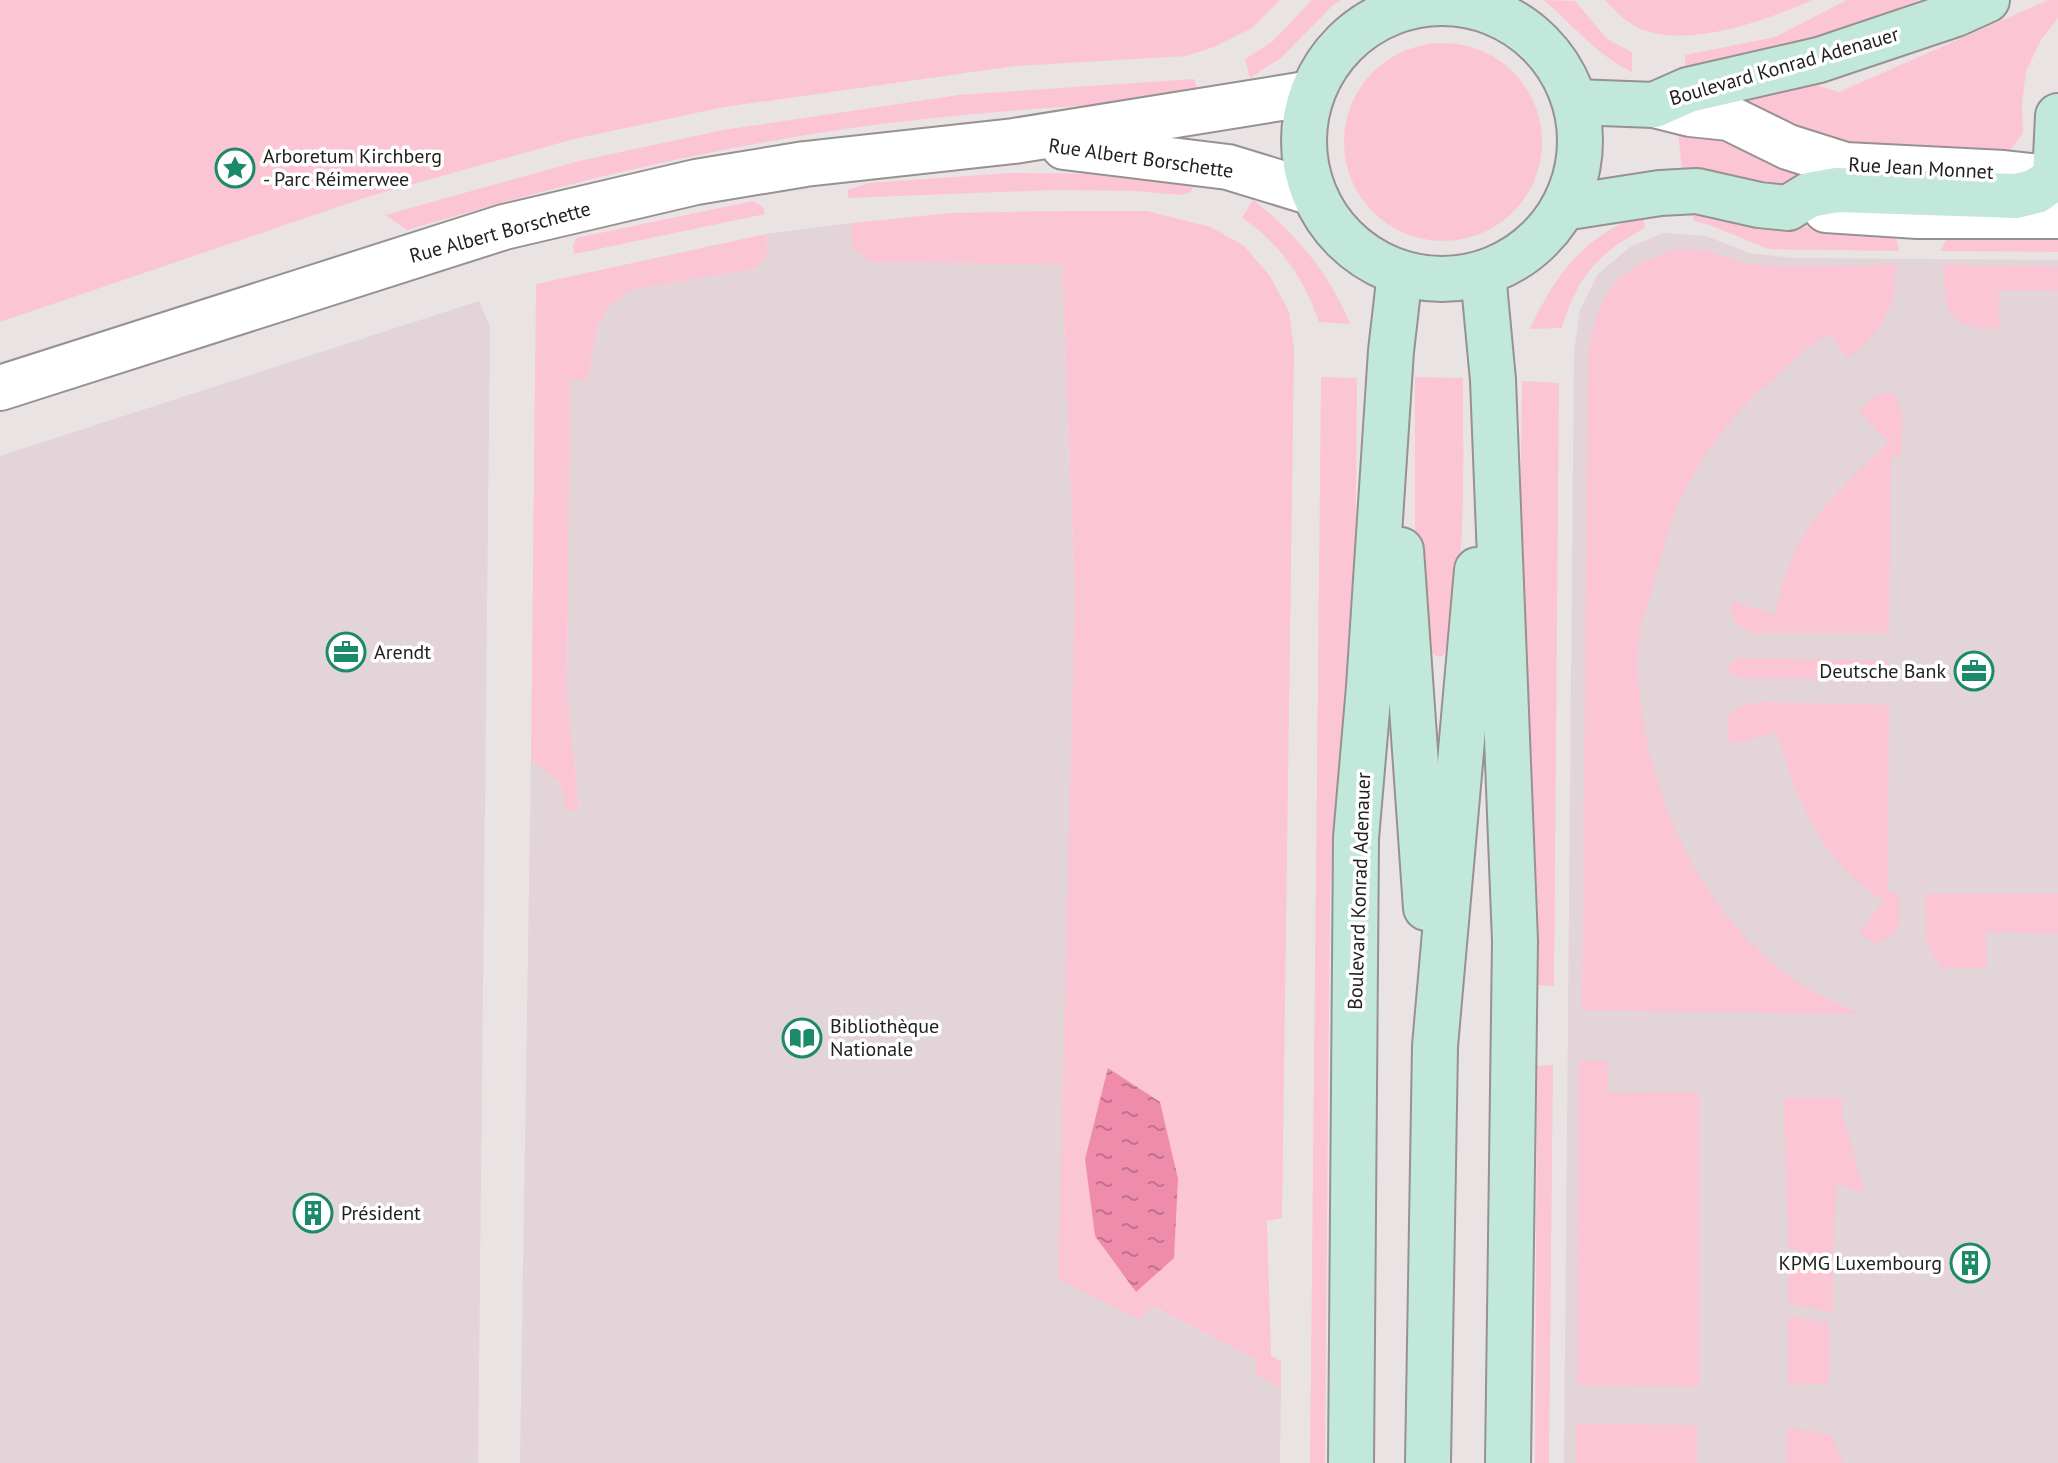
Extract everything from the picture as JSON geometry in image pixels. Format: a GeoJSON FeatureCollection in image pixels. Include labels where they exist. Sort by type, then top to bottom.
{"type":"FeatureCollection","features":[{"type":"Feature","properties":{"kind":"main road","name":"Boulevard Konrad Adenauer"},"geometry":{"type":"LineString","coordinates":[[1575,102],[1654,105],[1688,90],[1819,60],[1956,14],[1987,0]]}},
{"type":"Feature","properties":{"kind":"main road"},"geometry":{"type":"LineString","coordinates":[[1446,3],[1489,11],[1527,31],[1556,63],[1575,102],[1580,138],[1577,174],[1563,208],[1543,237],[1515,259],[1483,274],[1441,280],[1400,273],[1363,255],[1334,227],[1313,193],[1304,160],[1304,137],[1312,93],[1333,55],[1365,25],[1403,8],[1446,3]]}},
{"type":"Feature","properties":{"kind":"main road"},"geometry":{"type":"LineString","coordinates":[[2057,191],[2058,116]]}},
{"type":"Feature","properties":{"kind":"main road","name":"Rue Jean Monnet"},"geometry":{"type":"LineString","coordinates":[[1563,208],[1697,191],[1788,208],[1809,195],[1837,190],[2016,196],[2036,191],[2057,191]]}},
{"type":"Feature","properties":{"kind":"main road","name":"Boulevard Konrad Adenauer"},"geometry":{"type":"LineString","coordinates":[[1351,1463],[1356,838],[1389,382],[1400,273]]}},
{"type":"Feature","properties":{"kind":"main road"},"geometry":{"type":"LineString","coordinates":[[1483,274],[1493,380],[1515,941],[1508,1463]]}},
{"type":"Feature","properties":{"kind":"main road"},"geometry":{"type":"LineString","coordinates":[[1428,1463],[1435,1046],[1493,380]]}},
{"type":"Feature","properties":{"kind":"main road"},"geometry":{"type":"LineString","coordinates":[[1389,382],[1435,1046]]}},
{"type":"Feature","properties":{"kind":"street","name":"Rue Albert Borschette"},"geometry":{"type":"LineString","coordinates":[[0,388],[504,227],[712,180],[805,164],[1014,141],[1312,93]]}},
{"type":"Feature","properties":{"kind":"street","name":"Rue Jean Monnet"},"geometry":{"type":"LineString","coordinates":[[1654,105],[1690,114],[1729,118],[1788,147],[1845,165],[2057,191]]}},
{"type":"Feature","properties":{"kind":"street","name":"Rue Albert Borschette"},"geometry":{"type":"LineString","coordinates":[[1014,141],[1228,167],[1313,193]]}},
{"type":"Feature","properties":{"kind":"shaded area","name":"Arboretum Kirchberg - Parc Réimerwee"},"geometry":{"type":"Polygon","coordinates":[[[0,0],[1280,0],[1252,28],[1214,47],[1186,56],[1015,66],[724,107],[574,139],[367,197],[0,322],[0,0]]]}},
{"type":"Feature","properties":{"kind":"shaded area"},"geometry":{"type":"Polygon","coordinates":[[[1312,0],[1341,0],[1282,57],[1250,78],[1245,59],[1272,42],[1312,0]]]}},
{"type":"Feature","properties":{"kind":"shaded area"},"geometry":{"type":"Polygon","coordinates":[[[1543,0],[1575,1],[1607,39],[1632,52],[1632,72],[1596,48],[1543,0]]]}},
{"type":"Feature","properties":{"kind":"shaded area"},"geometry":{"type":"Polygon","coordinates":[[[1605,0],[1812,0],[1732,28],[1710,33],[1668,35],[1636,27],[1605,0]]]}},
{"type":"Feature","properties":{"kind":"shaded area"},"geometry":{"type":"Polygon","coordinates":[[[1847,0],[1919,0],[1822,42],[1686,75],[1685,55],[1775,37],[1847,0]]]}},
{"type":"Feature","properties":{"kind":"shaded area"},"geometry":{"type":"Polygon","coordinates":[[[2048,0],[2058,0],[2058,18],[2041,40],[2026,71],[2022,103],[2023,133],[2013,147],[2002,155],[1854,151],[1710,102],[1802,81],[1839,92],[2048,0]]]}},
{"type":"Feature","properties":{"kind":"shaded area"},"geometry":{"type":"Polygon","coordinates":[[[1443,43],[1481,51],[1513,72],[1534,104],[1542,142],[1534,180],[1513,212],[1481,233],[1443,241],[1405,233],[1373,212],[1352,180],[1344,142],[1352,104],[1373,72],[1405,51],[1443,43]]]}},
{"type":"Feature","properties":{"kind":"shaded area"},"geometry":{"type":"Polygon","coordinates":[[[1194,79],[1200,96],[924,119],[724,150],[565,186],[407,230],[385,215],[579,161],[723,130],[959,95],[1194,79]]]}},
{"type":"Feature","properties":{"kind":"shaded area"},"geometry":{"type":"Polygon","coordinates":[[[1700,130],[1812,171],[1788,187],[1683,178],[1678,132],[1700,130]]]}},
{"type":"Feature","properties":{"kind":"shaded area"},"geometry":{"type":"Polygon","coordinates":[[[1010,173],[1116,174],[1196,179],[1191,192],[1180,195],[1053,190],[848,198],[848,190],[869,183],[1010,173]]]}},
{"type":"Feature","properties":{"kind":"shaded area"},"geometry":{"type":"Polygon","coordinates":[[[1253,200],[1283,226],[1322,271],[1350,324],[1319,322],[1290,264],[1268,239],[1242,218],[1253,200]]]}},
{"type":"Feature","properties":{"kind":"shaded area"},"geometry":{"type":"Polygon","coordinates":[[[753,201],[763,207],[765,214],[574,254],[576,238],[753,201]]]}},
{"type":"Feature","properties":{"kind":"shaded area"},"geometry":{"type":"Polygon","coordinates":[[[1691,207],[1775,227],[1877,227],[1893,235],[1899,251],[1768,249],[1694,221],[1691,207]]]}},
{"type":"Feature","properties":{"kind":"shaded area"},"geometry":{"type":"Polygon","coordinates":[[[1147,211],[1211,227],[1244,246],[1270,276],[1289,312],[1294,349],[1282,1218],[1267,1221],[1271,1356],[1281,1361],[1281,1388],[1256,1375],[1256,1359],[1152,1306],[1141,1320],[1058,1279],[1075,594],[1062,265],[870,262],[852,247],[851,223],[951,213],[1147,211]]]}},
{"type":"Feature","properties":{"kind":"shaded area"},"geometry":{"type":"Polygon","coordinates":[[[1643,214],[1645,228],[1602,257],[1582,281],[1562,328],[1530,329],[1550,290],[1574,259],[1604,233],[1643,214]]]}},
{"type":"Feature","properties":{"kind":"shaded area","name":"Bibliothèque Nationale"},"geometry":{"type":"Polygon","coordinates":[[[851,223],[852,247],[870,262],[1062,265],[1075,594],[1151,1306],[1256,1359],[1256,1375],[1281,1388],[1280,1463],[520,1463],[531,759],[561,784],[567,811],[579,809],[567,692],[570,377],[588,380],[597,326],[610,306],[631,290],[756,269],[768,254],[766,234],[851,223]]]}},
{"type":"Feature","properties":{"kind":"shaded area"},"geometry":{"type":"Polygon","coordinates":[[[2058,230],[2058,252],[1940,251],[1950,232],[2058,230]]]}},
{"type":"Feature","properties":{"kind":"shaded area"},"geometry":{"type":"Polygon","coordinates":[[[1663,233],[1706,236],[1749,253],[1792,258],[2058,260],[2058,1463],[1564,1463],[1574,352],[1580,310],[1598,274],[1630,247],[1663,233]]]}},
{"type":"Feature","properties":{"kind":"shaded area"},"geometry":{"type":"Polygon","coordinates":[[[766,234],[768,254],[756,269],[631,290],[610,306],[597,326],[588,381],[570,378],[567,692],[579,810],[566,811],[561,784],[531,759],[536,284],[766,234]]]}},
{"type":"Feature","properties":{"kind":"shaded area"},"geometry":{"type":"Polygon","coordinates":[[[1675,249],[1707,251],[1748,264],[1786,267],[1896,265],[1890,308],[1870,338],[1848,359],[1830,334],[1812,345],[1750,400],[1703,459],[1673,517],[1642,623],[1638,651],[1639,690],[1647,741],[1659,785],[1695,868],[1720,906],[1749,941],[1783,971],[1821,996],[1863,1014],[1582,1010],[1588,356],[1598,314],[1612,286],[1636,266],[1675,249]]]}},
{"type":"Feature","properties":{"kind":"shaded area"},"geometry":{"type":"Polygon","coordinates":[[[1944,265],[2058,267],[2058,291],[1999,290],[1999,329],[1968,326],[1952,315],[1948,306],[1944,265]]]}},
{"type":"Feature","properties":{"kind":"shaded area"},"geometry":{"type":"Polygon","coordinates":[[[479,301],[490,327],[478,1463],[0,1463],[0,456],[479,301]]]}},
{"type":"Feature","properties":{"kind":"shaded area"},"geometry":{"type":"Polygon","coordinates":[[[1321,377],[1357,378],[1354,705],[1332,856],[1330,893],[1325,1463],[1310,1463],[1321,377]]]}},
{"type":"Feature","properties":{"kind":"shaded area"},"geometry":{"type":"Polygon","coordinates":[[[1415,377],[1463,378],[1461,549],[1447,650],[1442,656],[1436,656],[1427,647],[1415,573],[1415,377]]]}},
{"type":"Feature","properties":{"kind":"shaded area"},"geometry":{"type":"Polygon","coordinates":[[[1522,381],[1559,383],[1554,986],[1538,985],[1533,814],[1518,685],[1522,381]]]}},
{"type":"Feature","properties":{"kind":"shaded area"},"geometry":{"type":"Polygon","coordinates":[[[1879,393],[1892,393],[1897,399],[1902,423],[1900,457],[1891,456],[1889,633],[1755,633],[1743,628],[1733,619],[1732,602],[1775,614],[1788,568],[1803,537],[1836,494],[1888,442],[1859,411],[1879,393]]]}},
{"type":"Feature","properties":{"kind":"shaded area"},"geometry":{"type":"Polygon","coordinates":[[[1738,658],[1889,661],[1889,680],[1739,678],[1729,671],[1728,666],[1738,658]]]}},
{"type":"Feature","properties":{"kind":"shaded area"},"geometry":{"type":"Polygon","coordinates":[[[1762,702],[1889,705],[1888,891],[1899,893],[1899,911],[1896,931],[1885,940],[1875,944],[1859,933],[1883,901],[1839,863],[1815,829],[1789,772],[1777,733],[1730,744],[1727,725],[1732,712],[1743,705],[1762,702]]]}},
{"type":"Feature","properties":{"kind":"shaded area"},"geometry":{"type":"Polygon","coordinates":[[[1925,894],[2058,894],[2058,933],[1986,932],[1986,968],[1943,968],[1928,943],[1925,894]]]}},
{"type":"Feature","properties":{"kind":"shaded area"},"geometry":{"type":"Polygon","coordinates":[[[1608,1060],[1608,1093],[1699,1092],[1699,1387],[1577,1385],[1579,1061],[1608,1060]]]}},
{"type":"Feature","properties":{"kind":"shaded area"},"geometry":{"type":"Polygon","coordinates":[[[1553,1065],[1549,1463],[1535,1463],[1537,1066],[1553,1065]]]}},
{"type":"Feature","properties":{"kind":"shaded area"},"geometry":{"type":"Polygon","coordinates":[[[1783,1098],[1842,1098],[1842,1113],[1865,1192],[1837,1185],[1832,1258],[1789,1249],[1783,1098]]]}},
{"type":"Feature","properties":{"kind":"shaded area"},"geometry":{"type":"Polygon","coordinates":[[[1789,1262],[1833,1271],[1833,1312],[1788,1303],[1789,1262]]]}},
{"type":"Feature","properties":{"kind":"shaded area"},"geometry":{"type":"Polygon","coordinates":[[[1788,1316],[1829,1323],[1829,1384],[1788,1385],[1788,1316]]]}},
{"type":"Feature","properties":{"kind":"shaded area"},"geometry":{"type":"Polygon","coordinates":[[[1576,1424],[1697,1425],[1697,1463],[1576,1463],[1576,1424]]]}},
{"type":"Feature","properties":{"kind":"shaded area"},"geometry":{"type":"Polygon","coordinates":[[[1787,1427],[1831,1435],[1843,1463],[1787,1463],[1787,1427]]]}},
{"type":"Feature","properties":{"kind":"water"},"geometry":{"type":"Polygon","coordinates":[[[1108,1068],[1160,1102],[1178,1179],[1174,1258],[1136,1292],[1095,1236],[1085,1159],[1108,1068]]]}},
{"type":"Feature","properties":{"kind":"place","name":"Arboretum Kirchberg - Parc Réimerwee"},"geometry":{"type":"Point","coordinates":[235,168]}},
{"type":"Feature","properties":{"kind":"place","name":"Arendt"},"geometry":{"type":"Point","coordinates":[346,652]}},
{"type":"Feature","properties":{"kind":"place","name":"Deutsche Bank"},"geometry":{"type":"Point","coordinates":[1974,671]}},
{"type":"Feature","properties":{"kind":"place","name":"Bibliothèque Nationale"},"geometry":{"type":"Point","coordinates":[802,1038]}},
{"type":"Feature","properties":{"kind":"place","name":"Président"},"geometry":{"type":"Point","coordinates":[313,1213]}},
{"type":"Feature","properties":{"kind":"place","name":"KPMG Luxembourg"},"geometry":{"type":"Point","coordinates":[1970,1263]}}]}
